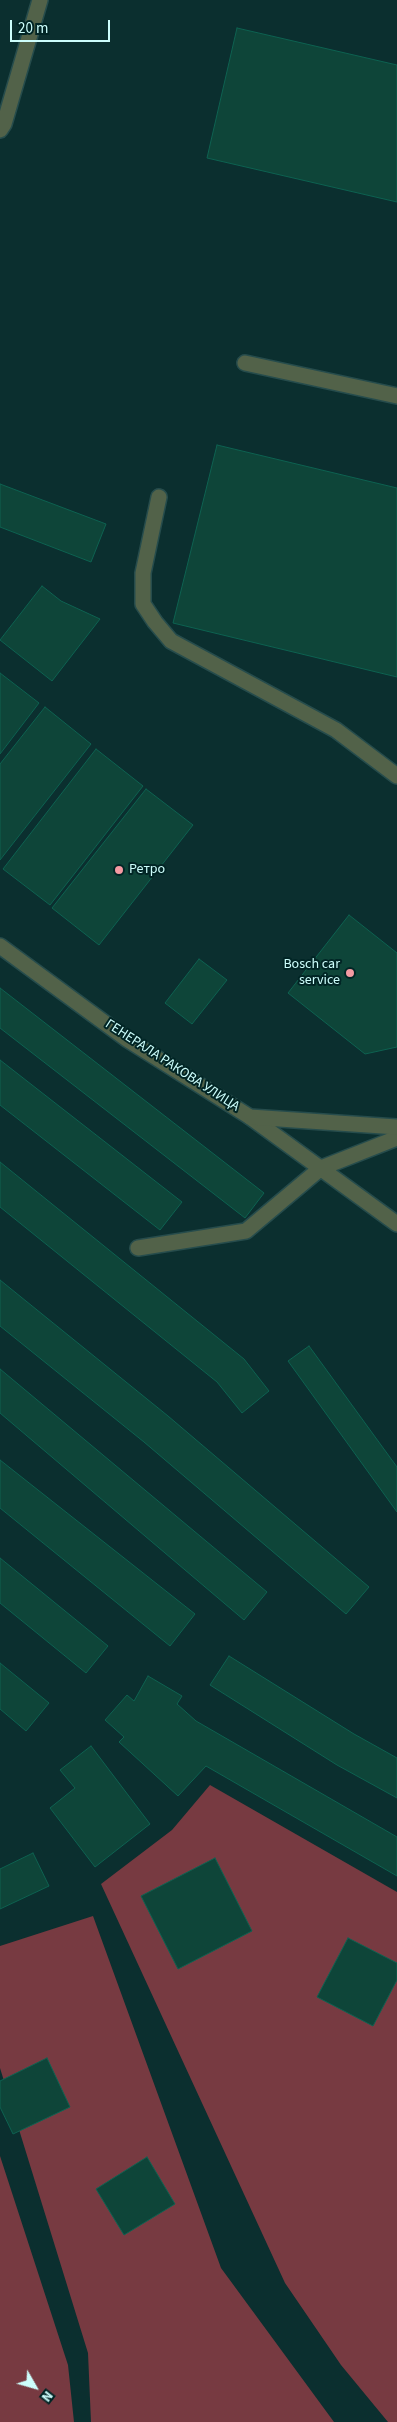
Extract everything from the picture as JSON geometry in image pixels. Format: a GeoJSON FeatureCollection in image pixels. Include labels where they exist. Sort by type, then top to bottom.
{"type":"FeatureCollection","features":[{"type":"Feature","properties":{"kind":"street"},"geometry":{"type":"LineString","coordinates":[[0,130],[4,124],[40,0]]}},
{"type":"Feature","properties":{"kind":"street"},"geometry":{"type":"LineString","coordinates":[[245,363],[397,396]]}},
{"type":"Feature","properties":{"kind":"street"},"geometry":{"type":"LineString","coordinates":[[159,497],[143,573],[143,604],[171,641],[336,730],[397,776]]}},
{"type":"Feature","properties":{"kind":"street","name":"ГЕНЕРАЛА РАКОВА УЛИЦА"},"geometry":{"type":"LineString","coordinates":[[0,946],[128,1040],[250,1117],[397,1127]]}},
{"type":"Feature","properties":{"kind":"street"},"geometry":{"type":"LineString","coordinates":[[250,1117],[397,1224]]}},
{"type":"Feature","properties":{"kind":"street"},"geometry":{"type":"LineString","coordinates":[[138,1248],[246,1231],[321,1168],[397,1138]]}},
{"type":"Feature","properties":{"kind":"shaded area"},"geometry":{"type":"Polygon","coordinates":[[[210,1785],[397,1892],[397,2422],[388,2422],[341,2365],[285,2283],[101,1884],[172,1830],[210,1785]]]}},
{"type":"Feature","properties":{"kind":"shaded area"},"geometry":{"type":"Polygon","coordinates":[[[93,1916],[221,2268],[334,2422],[91,2422],[88,2353],[0,2068],[0,1946],[93,1916]]]}},
{"type":"Feature","properties":{"kind":"shaded area"},"geometry":{"type":"Polygon","coordinates":[[[0,2156],[68,2365],[74,2422],[0,2422],[0,2156]]]}},
{"type":"Feature","properties":{"kind":"building"},"geometry":{"type":"Polygon","coordinates":[[[237,28],[397,65],[397,202],[207,158],[237,28]]]}},
{"type":"Feature","properties":{"kind":"building"},"geometry":{"type":"Polygon","coordinates":[[[217,445],[397,488],[397,677],[173,623],[217,445]]]}},
{"type":"Feature","properties":{"kind":"building"},"geometry":{"type":"Polygon","coordinates":[[[0,484],[106,524],[91,562],[0,527],[0,484]]]}},
{"type":"Feature","properties":{"kind":"building"},"geometry":{"type":"Polygon","coordinates":[[[42,586],[61,601],[100,619],[52,681],[0,640],[42,586]]]}},
{"type":"Feature","properties":{"kind":"building"},"geometry":{"type":"Polygon","coordinates":[[[0,673],[39,703],[0,754],[0,673]]]}},
{"type":"Feature","properties":{"kind":"building"},"geometry":{"type":"Polygon","coordinates":[[[45,707],[91,744],[0,860],[0,764],[45,707]]]}},
{"type":"Feature","properties":{"kind":"building"},"geometry":{"type":"Polygon","coordinates":[[[96,749],[143,786],[50,905],[3,869],[96,749]]]}},
{"type":"Feature","properties":{"kind":"building"},"geometry":{"type":"Polygon","coordinates":[[[146,789],[193,825],[99,945],[52,908],[146,789]]]}},
{"type":"Feature","properties":{"kind":"building","name":"Bosch car service"},"geometry":{"type":"Polygon","coordinates":[[[349,915],[397,953],[397,1047],[365,1054],[288,993],[349,915]]]}},
{"type":"Feature","properties":{"kind":"building"},"geometry":{"type":"Polygon","coordinates":[[[199,959],[227,980],[192,1024],[165,1003],[199,959]]]}},
{"type":"Feature","properties":{"kind":"building"},"geometry":{"type":"Polygon","coordinates":[[[0,988],[264,1193],[245,1218],[0,1028],[0,988]]]}},
{"type":"Feature","properties":{"kind":"building"},"geometry":{"type":"Polygon","coordinates":[[[0,1060],[182,1202],[160,1230],[0,1105],[0,1060]]]}},
{"type":"Feature","properties":{"kind":"building"},"geometry":{"type":"Polygon","coordinates":[[[0,1162],[244,1359],[269,1391],[242,1413],[217,1382],[0,1207],[0,1162]]]}},
{"type":"Feature","properties":{"kind":"building"},"geometry":{"type":"Polygon","coordinates":[[[0,1280],[168,1416],[369,1587],[346,1614],[144,1442],[0,1326],[0,1280]]]}},
{"type":"Feature","properties":{"kind":"building"},"geometry":{"type":"Polygon","coordinates":[[[309,1346],[397,1467],[397,1512],[288,1361],[309,1346]]]}},
{"type":"Feature","properties":{"kind":"building"},"geometry":{"type":"Polygon","coordinates":[[[0,1369],[267,1592],[244,1620],[0,1413],[0,1369]]]}},
{"type":"Feature","properties":{"kind":"building"},"geometry":{"type":"Polygon","coordinates":[[[0,1460],[195,1614],[170,1646],[0,1508],[0,1460]]]}},
{"type":"Feature","properties":{"kind":"building"},"geometry":{"type":"Polygon","coordinates":[[[0,1558],[108,1646],[86,1673],[0,1603],[0,1558]]]}},
{"type":"Feature","properties":{"kind":"building"},"geometry":{"type":"Polygon","coordinates":[[[229,1656],[354,1734],[397,1758],[397,1798],[337,1765],[210,1685],[229,1656]]]}},
{"type":"Feature","properties":{"kind":"building"},"geometry":{"type":"Polygon","coordinates":[[[0,1663],[49,1703],[26,1731],[0,1709],[0,1663]]]}},
{"type":"Feature","properties":{"kind":"building"},"geometry":{"type":"Polygon","coordinates":[[[148,1676],[182,1696],[177,1704],[196,1721],[397,1837],[397,1876],[206,1766],[178,1796],[119,1742],[124,1737],[105,1720],[127,1695],[134,1701],[148,1676]]]}},
{"type":"Feature","properties":{"kind":"building"},"geometry":{"type":"Polygon","coordinates":[[[91,1746],[150,1824],[95,1867],[50,1808],[75,1788],[60,1770],[91,1746]]]}},
{"type":"Feature","properties":{"kind":"building"},"geometry":{"type":"Polygon","coordinates":[[[33,1853],[49,1886],[0,1909],[0,1869],[33,1853]]]}},
{"type":"Feature","properties":{"kind":"building"},"geometry":{"type":"Polygon","coordinates":[[[215,1858],[252,1931],[178,1969],[141,1896],[215,1858]]]}},
{"type":"Feature","properties":{"kind":"building"},"geometry":{"type":"Polygon","coordinates":[[[348,1938],[397,1963],[397,1980],[373,2026],[317,1997],[348,1938]]]}},
{"type":"Feature","properties":{"kind":"building"},"geometry":{"type":"Polygon","coordinates":[[[47,2058],[70,2107],[13,2134],[0,2107],[0,2081],[47,2058]]]}},
{"type":"Feature","properties":{"kind":"building"},"geometry":{"type":"Polygon","coordinates":[[[147,2157],[175,2204],[124,2235],[96,2189],[147,2157]]]}},
{"type":"Feature","properties":{"kind":"place","name":"Ретро"},"geometry":{"type":"Point","coordinates":[119,870]}},
{"type":"Feature","properties":{"kind":"place","name":"Bosch car service"},"geometry":{"type":"Point","coordinates":[350,973]}}]}
